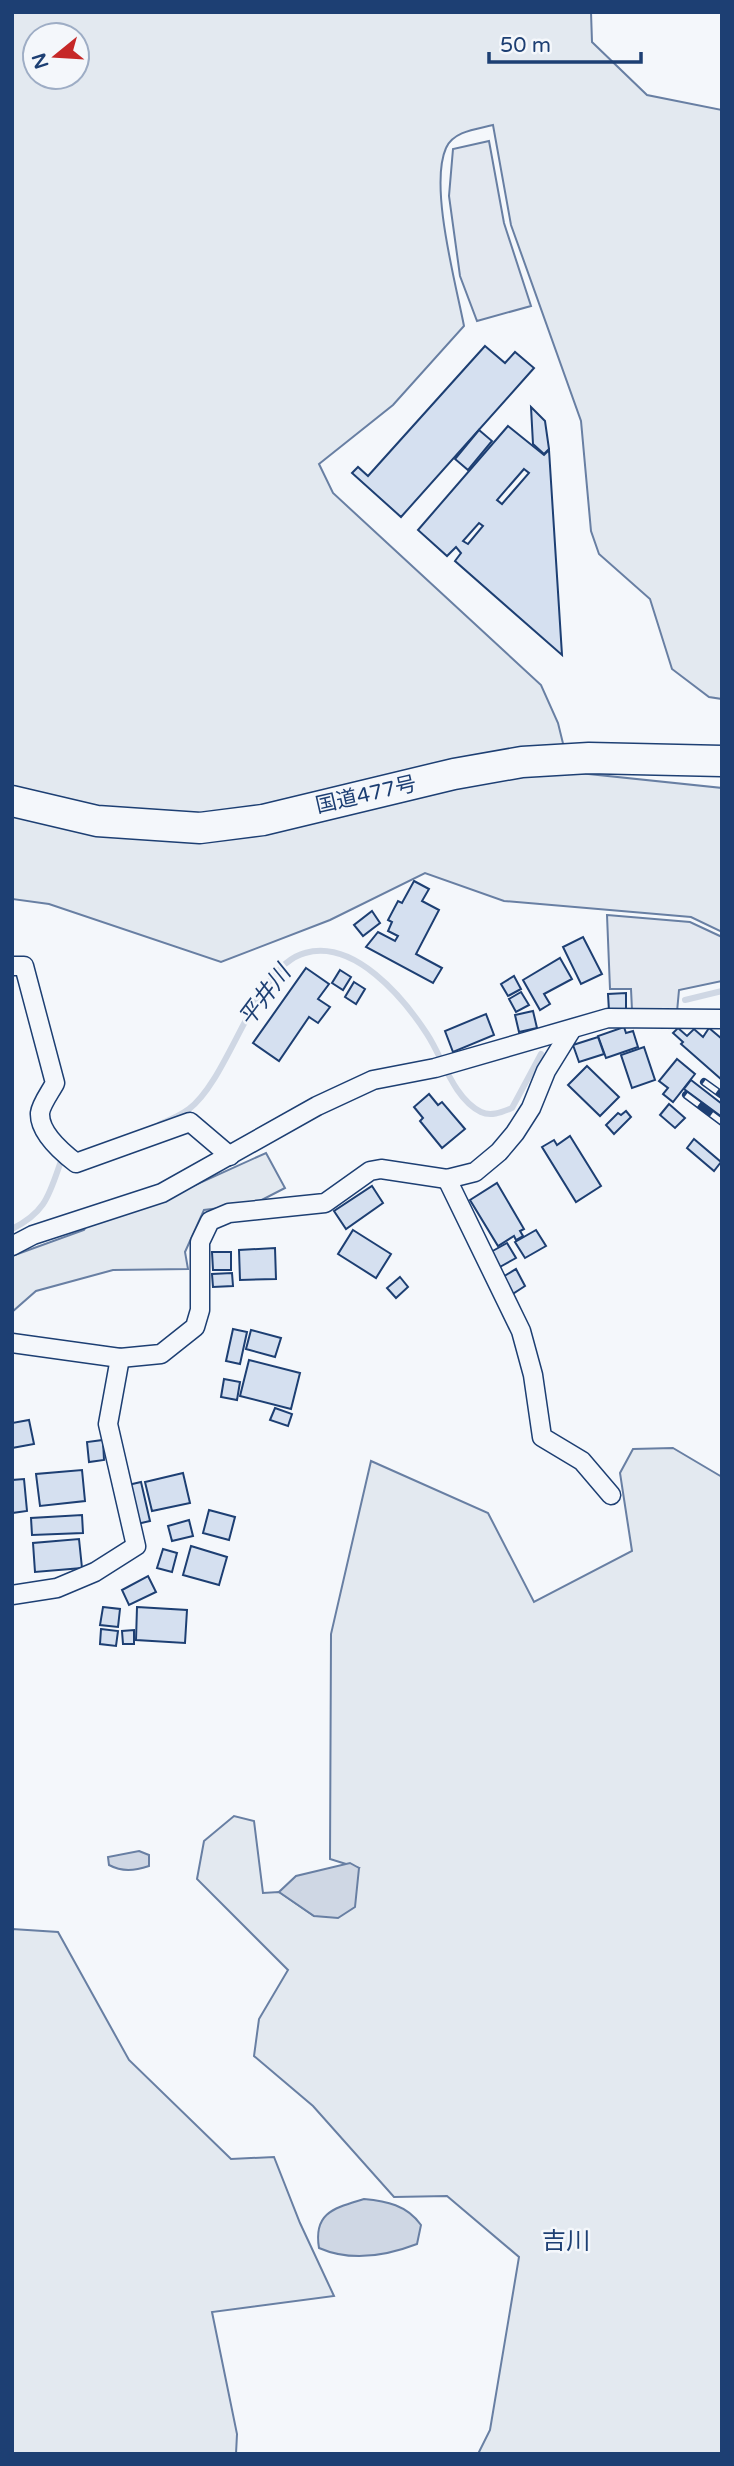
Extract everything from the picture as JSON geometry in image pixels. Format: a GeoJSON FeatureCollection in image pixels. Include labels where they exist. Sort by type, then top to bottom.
{"type":"FeatureCollection","features":[{"type":"Feature","properties":{"kind":"highway","name":"国道477号"},"geometry":{"type":"LineString","coordinates":[[12,801],[97,821],[200,828],[263,820],[454,774],[522,762],[589,758],[722,761]]}},
{"type":"Feature","properties":{"kind":"street"},"geometry":{"type":"LineString","coordinates":[[12,966],[24,967],[55,1083],[40,1112],[42,1123],[58,1149],[76,1163],[190,1122],[230,1156]]}},
{"type":"Feature","properties":{"kind":"street"},"geometry":{"type":"LineString","coordinates":[[12,1246],[33,1235],[162,1193],[317,1106],[373,1080],[435,1068],[608,1018],[722,1019]]}},
{"type":"Feature","properties":{"kind":"street"},"geometry":{"type":"LineString","coordinates":[[12,1343],[120,1358],[161,1354],[195,1327],[200,1310],[200,1242],[211,1221],[229,1213],[325,1203],[370,1171],[382,1169],[447,1179],[475,1172],[499,1153],[531,1108],[546,1071],[572,1029]]}},
{"type":"Feature","properties":{"kind":"street"},"geometry":{"type":"LineString","coordinates":[[447,1179],[520,1331],[533,1375],[542,1437],[582,1461],[611,1495]]}},
{"type":"Feature","properties":{"kind":"street"},"geometry":{"type":"LineString","coordinates":[[12,1595],[57,1588],[95,1572],[135,1546],[108,1424],[120,1358]]}},
{"type":"Feature","properties":{"kind":"shaded area"},"geometry":{"type":"Polygon","coordinates":[[[12,12],[591,12],[592,42],[647,95],[722,110],[722,699],[709,697],[672,669],[650,599],[599,554],[591,531],[581,421],[511,225],[493,125],[454,138],[446,148],[442,165],[442,210],[464,326],[393,405],[319,464],[333,493],[541,685],[558,723],[570,772],[722,788],[722,932],[691,917],[504,901],[425,873],[330,920],[221,962],[49,904],[12,899],[12,12]]]}},
{"type":"Feature","properties":{"kind":"shaded area"},"geometry":{"type":"Polygon","coordinates":[[[489,141],[504,223],[531,306],[477,321],[460,276],[449,196],[453,149],[489,141]]]}},
{"type":"Feature","properties":{"kind":"shaded area"},"geometry":{"type":"Polygon","coordinates":[[[607,915],[690,922],[722,937],[722,981],[679,990],[677,1012],[632,1010],[631,989],[610,989],[607,915]]]}},
{"type":"Feature","properties":{"kind":"shaded area"},"geometry":{"type":"Polygon","coordinates":[[[266,1153],[285,1188],[254,1204],[204,1210],[185,1252],[188,1269],[113,1270],[36,1291],[12,1312],[12,1256],[84,1230],[88,1224],[151,1205],[266,1153]]]}},
{"type":"Feature","properties":{"kind":"shaded area"},"geometry":{"type":"Polygon","coordinates":[[[673,1448],[722,1477],[722,2454],[478,2454],[490,2430],[519,2257],[447,2196],[394,2197],[313,2106],[254,2056],[259,2019],[288,1970],[197,1879],[204,1841],[234,1816],[254,1821],[263,1893],[279,1892],[314,1916],[359,1868],[330,1859],[331,1634],[371,1461],[488,1513],[534,1602],[632,1551],[620,1473],[633,1449],[673,1448]]]}},
{"type":"Feature","properties":{"kind":"shaded area"},"geometry":{"type":"Polygon","coordinates":[[[139,1851],[149,1855],[149,1866],[128,1870],[109,1865],[108,1857],[139,1851]]]}},
{"type":"Feature","properties":{"kind":"shaded area"},"geometry":{"type":"Polygon","coordinates":[[[350,1863],[359,1868],[355,1907],[338,1918],[314,1916],[279,1892],[296,1876],[350,1863]]]}},
{"type":"Feature","properties":{"kind":"shaded area"},"geometry":{"type":"Polygon","coordinates":[[[12,1929],[58,1932],[129,2060],[231,2159],[274,2157],[300,2223],[334,2296],[212,2312],[237,2434],[236,2454],[12,2454],[12,1929]]]}},
{"type":"Feature","properties":{"kind":"shaded area"},"geometry":{"type":"Polygon","coordinates":[[[364,2199],[388,2203],[415,2218],[421,2225],[417,2244],[368,2256],[343,2255],[319,2248],[319,2226],[328,2213],[364,2199]]]}},
{"type":"Feature","properties":{"kind":"building"},"geometry":{"type":"Polygon","coordinates":[[[485,346],[505,363],[515,352],[534,368],[401,517],[352,473],[358,467],[368,476],[485,346]]]}},
{"type":"Feature","properties":{"kind":"building"},"geometry":{"type":"Polygon","coordinates":[[[531,407],[545,421],[549,449],[544,454],[533,444],[531,407]]]}},
{"type":"Feature","properties":{"kind":"building"},"geometry":{"type":"Polygon","coordinates":[[[508,426],[544,455],[549,450],[562,655],[455,561],[461,553],[456,547],[447,556],[418,530],[508,426]],[[524,469],[497,500],[502,504],[529,473],[524,469]],[[479,523],[463,541],[468,544],[483,526],[479,523]]]}},
{"type":"Feature","properties":{"kind":"building"},"geometry":{"type":"Polygon","coordinates":[[[479,430],[492,441],[468,470],[455,459],[479,430]]]}},
{"type":"Feature","properties":{"kind":"building"},"geometry":{"type":"Polygon","coordinates":[[[414,881],[429,889],[422,901],[439,910],[416,954],[442,968],[433,983],[366,947],[378,932],[395,941],[398,936],[388,931],[392,922],[388,920],[398,901],[402,903],[414,881]]]}},
{"type":"Feature","properties":{"kind":"building"},"geometry":{"type":"Polygon","coordinates":[[[372,911],[380,923],[363,936],[354,925],[372,911]]]}},
{"type":"Feature","properties":{"kind":"building"},"geometry":{"type":"Polygon","coordinates":[[[583,937],[602,974],[581,984],[563,947],[583,937]]]}},
{"type":"Feature","properties":{"kind":"building"},"geometry":{"type":"Polygon","coordinates":[[[560,958],[572,979],[544,994],[550,1004],[540,1010],[523,980],[560,958]]]}},
{"type":"Feature","properties":{"kind":"building"},"geometry":{"type":"Polygon","coordinates":[[[306,968],[329,984],[318,999],[330,1007],[318,1023],[309,1017],[279,1061],[253,1043],[306,968]]]}},
{"type":"Feature","properties":{"kind":"building"},"geometry":{"type":"Polygon","coordinates":[[[340,970],[351,977],[343,990],[332,983],[340,970]]]}},
{"type":"Feature","properties":{"kind":"building"},"geometry":{"type":"Polygon","coordinates":[[[514,976],[521,989],[508,996],[501,984],[514,976]]]}},
{"type":"Feature","properties":{"kind":"building"},"geometry":{"type":"Polygon","coordinates":[[[354,982],[365,989],[356,1004],[345,997],[354,982]]]}},
{"type":"Feature","properties":{"kind":"building"},"geometry":{"type":"Polygon","coordinates":[[[521,992],[529,1005],[516,1012],[509,999],[521,992]]]}},
{"type":"Feature","properties":{"kind":"building"},"geometry":{"type":"Polygon","coordinates":[[[626,993],[626,1010],[609,1011],[608,994],[626,993]]]}},
{"type":"Feature","properties":{"kind":"building"},"geometry":{"type":"Polygon","coordinates":[[[533,1011],[537,1028],[519,1032],[515,1015],[533,1011]]]}},
{"type":"Feature","properties":{"kind":"building"},"geometry":{"type":"Polygon","coordinates":[[[486,1014],[494,1035],[453,1052],[445,1031],[486,1014]]]}},
{"type":"Feature","properties":{"kind":"building"},"geometry":{"type":"Polygon","coordinates":[[[624,1027],[626,1033],[633,1031],[638,1047],[606,1058],[598,1036],[624,1027]]]}},
{"type":"Feature","properties":{"kind":"building"},"geometry":{"type":"Polygon","coordinates":[[[678,1028],[687,1036],[694,1029],[703,1037],[709,1028],[722,1039],[722,1080],[681,1044],[683,1042],[673,1033],[678,1028]]]}},
{"type":"Feature","properties":{"kind":"building"},"geometry":{"type":"Polygon","coordinates":[[[598,1037],[604,1054],[579,1062],[573,1045],[598,1037]]]}},
{"type":"Feature","properties":{"kind":"building"},"geometry":{"type":"Polygon","coordinates":[[[644,1047],[655,1080],[632,1088],[621,1055],[644,1047]]]}},
{"type":"Feature","properties":{"kind":"building"},"geometry":{"type":"Polygon","coordinates":[[[677,1059],[695,1074],[673,1102],[663,1094],[668,1088],[659,1081],[677,1059]]]}},
{"type":"Feature","properties":{"kind":"building"},"geometry":{"type":"Polygon","coordinates":[[[587,1066],[619,1097],[600,1116],[568,1085],[587,1066]]]}},
{"type":"Feature","properties":{"kind":"building"},"geometry":{"type":"Polygon","coordinates":[[[691,1080],[722,1104],[722,1117],[684,1089],[691,1080]]]}},
{"type":"Feature","properties":{"kind":"building"},"geometry":{"type":"Polygon","coordinates":[[[429,1094],[438,1105],[442,1102],[465,1129],[442,1148],[420,1121],[423,1118],[414,1107],[429,1094]]]}},
{"type":"Feature","properties":{"kind":"building"},"geometry":{"type":"Polygon","coordinates":[[[669,1104],[685,1118],[675,1128],[660,1115],[669,1104]]]}},
{"type":"Feature","properties":{"kind":"building"},"geometry":{"type":"Polygon","coordinates":[[[626,1111],[631,1117],[614,1134],[606,1125],[618,1113],[621,1115],[626,1111]]]}},
{"type":"Feature","properties":{"kind":"building"},"geometry":{"type":"Polygon","coordinates":[[[570,1136],[601,1186],[576,1202],[542,1147],[554,1140],[557,1145],[570,1136]]]}},
{"type":"Feature","properties":{"kind":"building"},"geometry":{"type":"Polygon","coordinates":[[[694,1139],[721,1162],[714,1171],[687,1148],[694,1139]]]}},
{"type":"Feature","properties":{"kind":"building"},"geometry":{"type":"Polygon","coordinates":[[[497,1183],[524,1229],[520,1231],[523,1236],[516,1240],[514,1236],[498,1246],[470,1200],[497,1183]]]}},
{"type":"Feature","properties":{"kind":"building"},"geometry":{"type":"Polygon","coordinates":[[[372,1186],[383,1203],[346,1229],[334,1211],[372,1186]]]}},
{"type":"Feature","properties":{"kind":"building"},"geometry":{"type":"Polygon","coordinates":[[[353,1230],[391,1254],[376,1278],[338,1254],[353,1230]]]}},
{"type":"Feature","properties":{"kind":"building"},"geometry":{"type":"Polygon","coordinates":[[[536,1230],[546,1246],[525,1258],[515,1242],[536,1230]]]}},
{"type":"Feature","properties":{"kind":"building"},"geometry":{"type":"Polygon","coordinates":[[[507,1243],[516,1258],[498,1268],[489,1253],[507,1243]]]}},
{"type":"Feature","properties":{"kind":"building"},"geometry":{"type":"Polygon","coordinates":[[[275,1248],[276,1279],[240,1280],[239,1250],[275,1248]]]}},
{"type":"Feature","properties":{"kind":"building"},"geometry":{"type":"Polygon","coordinates":[[[212,1252],[231,1252],[231,1270],[213,1270],[212,1252]]]}},
{"type":"Feature","properties":{"kind":"building"},"geometry":{"type":"Polygon","coordinates":[[[516,1269],[525,1286],[511,1295],[501,1278],[516,1269]]]}},
{"type":"Feature","properties":{"kind":"building"},"geometry":{"type":"Polygon","coordinates":[[[232,1273],[233,1286],[213,1287],[212,1274],[232,1273]]]}},
{"type":"Feature","properties":{"kind":"building"},"geometry":{"type":"Polygon","coordinates":[[[400,1277],[408,1287],[396,1298],[387,1288],[400,1277]]]}},
{"type":"Feature","properties":{"kind":"building"},"geometry":{"type":"Polygon","coordinates":[[[233,1329],[247,1332],[240,1364],[226,1361],[233,1329]]]}},
{"type":"Feature","properties":{"kind":"building"},"geometry":{"type":"Polygon","coordinates":[[[251,1330],[281,1338],[275,1357],[246,1349],[251,1330]]]}},
{"type":"Feature","properties":{"kind":"building"},"geometry":{"type":"Polygon","coordinates":[[[249,1360],[300,1373],[291,1409],[240,1396],[249,1360]]]}},
{"type":"Feature","properties":{"kind":"building"},"geometry":{"type":"Polygon","coordinates":[[[224,1379],[240,1382],[237,1400],[221,1397],[224,1379]]]}},
{"type":"Feature","properties":{"kind":"building"},"geometry":{"type":"Polygon","coordinates":[[[275,1408],[292,1414],[288,1426],[270,1420],[275,1408]]]}},
{"type":"Feature","properties":{"kind":"building"},"geometry":{"type":"Polygon","coordinates":[[[29,1420],[34,1444],[12,1448],[12,1423],[29,1420]]]}},
{"type":"Feature","properties":{"kind":"building"},"geometry":{"type":"Polygon","coordinates":[[[103,1440],[104,1460],[89,1462],[87,1442],[103,1440]]]}},
{"type":"Feature","properties":{"kind":"building"},"geometry":{"type":"Polygon","coordinates":[[[82,1470],[85,1501],[40,1506],[36,1474],[82,1470]]]}},
{"type":"Feature","properties":{"kind":"building"},"geometry":{"type":"Polygon","coordinates":[[[183,1473],[190,1503],[152,1511],[145,1482],[183,1473]]]}},
{"type":"Feature","properties":{"kind":"building"},"geometry":{"type":"Polygon","coordinates":[[[24,1479],[27,1511],[12,1513],[12,1480],[24,1479]]]}},
{"type":"Feature","properties":{"kind":"building"},"geometry":{"type":"Polygon","coordinates":[[[141,1482],[150,1521],[137,1524],[128,1485],[141,1482]]]}},
{"type":"Feature","properties":{"kind":"building"},"geometry":{"type":"Polygon","coordinates":[[[209,1510],[235,1517],[229,1540],[203,1533],[209,1510]]]}},
{"type":"Feature","properties":{"kind":"building"},"geometry":{"type":"Polygon","coordinates":[[[82,1515],[83,1533],[32,1535],[31,1518],[82,1515]]]}},
{"type":"Feature","properties":{"kind":"building"},"geometry":{"type":"Polygon","coordinates":[[[189,1520],[193,1536],[172,1541],[168,1526],[189,1520]]]}},
{"type":"Feature","properties":{"kind":"building"},"geometry":{"type":"Polygon","coordinates":[[[79,1539],[82,1568],[35,1572],[33,1543],[79,1539]]]}},
{"type":"Feature","properties":{"kind":"building"},"geometry":{"type":"Polygon","coordinates":[[[191,1546],[227,1557],[219,1585],[183,1575],[191,1546]]]}},
{"type":"Feature","properties":{"kind":"building"},"geometry":{"type":"Polygon","coordinates":[[[163,1549],[177,1553],[172,1572],[157,1568],[163,1549]]]}},
{"type":"Feature","properties":{"kind":"building"},"geometry":{"type":"Polygon","coordinates":[[[148,1576],[156,1592],[129,1605],[122,1590],[148,1576]]]}},
{"type":"Feature","properties":{"kind":"building"},"geometry":{"type":"Polygon","coordinates":[[[103,1607],[120,1609],[118,1627],[100,1625],[103,1607]]]}},
{"type":"Feature","properties":{"kind":"building"},"geometry":{"type":"Polygon","coordinates":[[[137,1607],[187,1610],[185,1643],[136,1640],[137,1607]]]}},
{"type":"Feature","properties":{"kind":"building"},"geometry":{"type":"Polygon","coordinates":[[[101,1629],[118,1631],[116,1646],[100,1644],[101,1629]]]}},
{"type":"Feature","properties":{"kind":"building"},"geometry":{"type":"Polygon","coordinates":[[[134,1630],[134,1644],[123,1644],[122,1631],[134,1630]]]}},
{"type":"Feature","properties":{"kind":"waterway","name":"平井川"},"geometry":{"type":"LineString","coordinates":[[160,1124],[189,1109],[204,1094],[272,978],[287,962],[305,953],[323,951],[341,955],[359,963],[391,988],[417,1019],[463,1097],[481,1112],[493,1114],[512,1108],[541,1054]]}},
{"type":"Feature","properties":{"kind":"waterway","name":"平井川"},"geometry":{"type":"LineString","coordinates":[[685,1000],[722,991]]}},
{"type":"Feature","properties":{"kind":"waterway","name":"平井川"},"geometry":{"type":"LineString","coordinates":[[12,1229],[39,1209],[49,1193],[61,1161],[65,1159]]}},
{"type":"Feature","properties":{"kind":"railway"},"geometry":{"type":"LineString","coordinates":[[704,1082],[722,1095]]}},
{"type":"Feature","properties":{"kind":"railway"},"geometry":{"type":"LineString","coordinates":[[686,1095],[722,1122]]}},
{"type":"Feature","properties":{"kind":"district","name":"吉川"},"geometry":{"type":"Point","coordinates":[566,2241]}}]}
